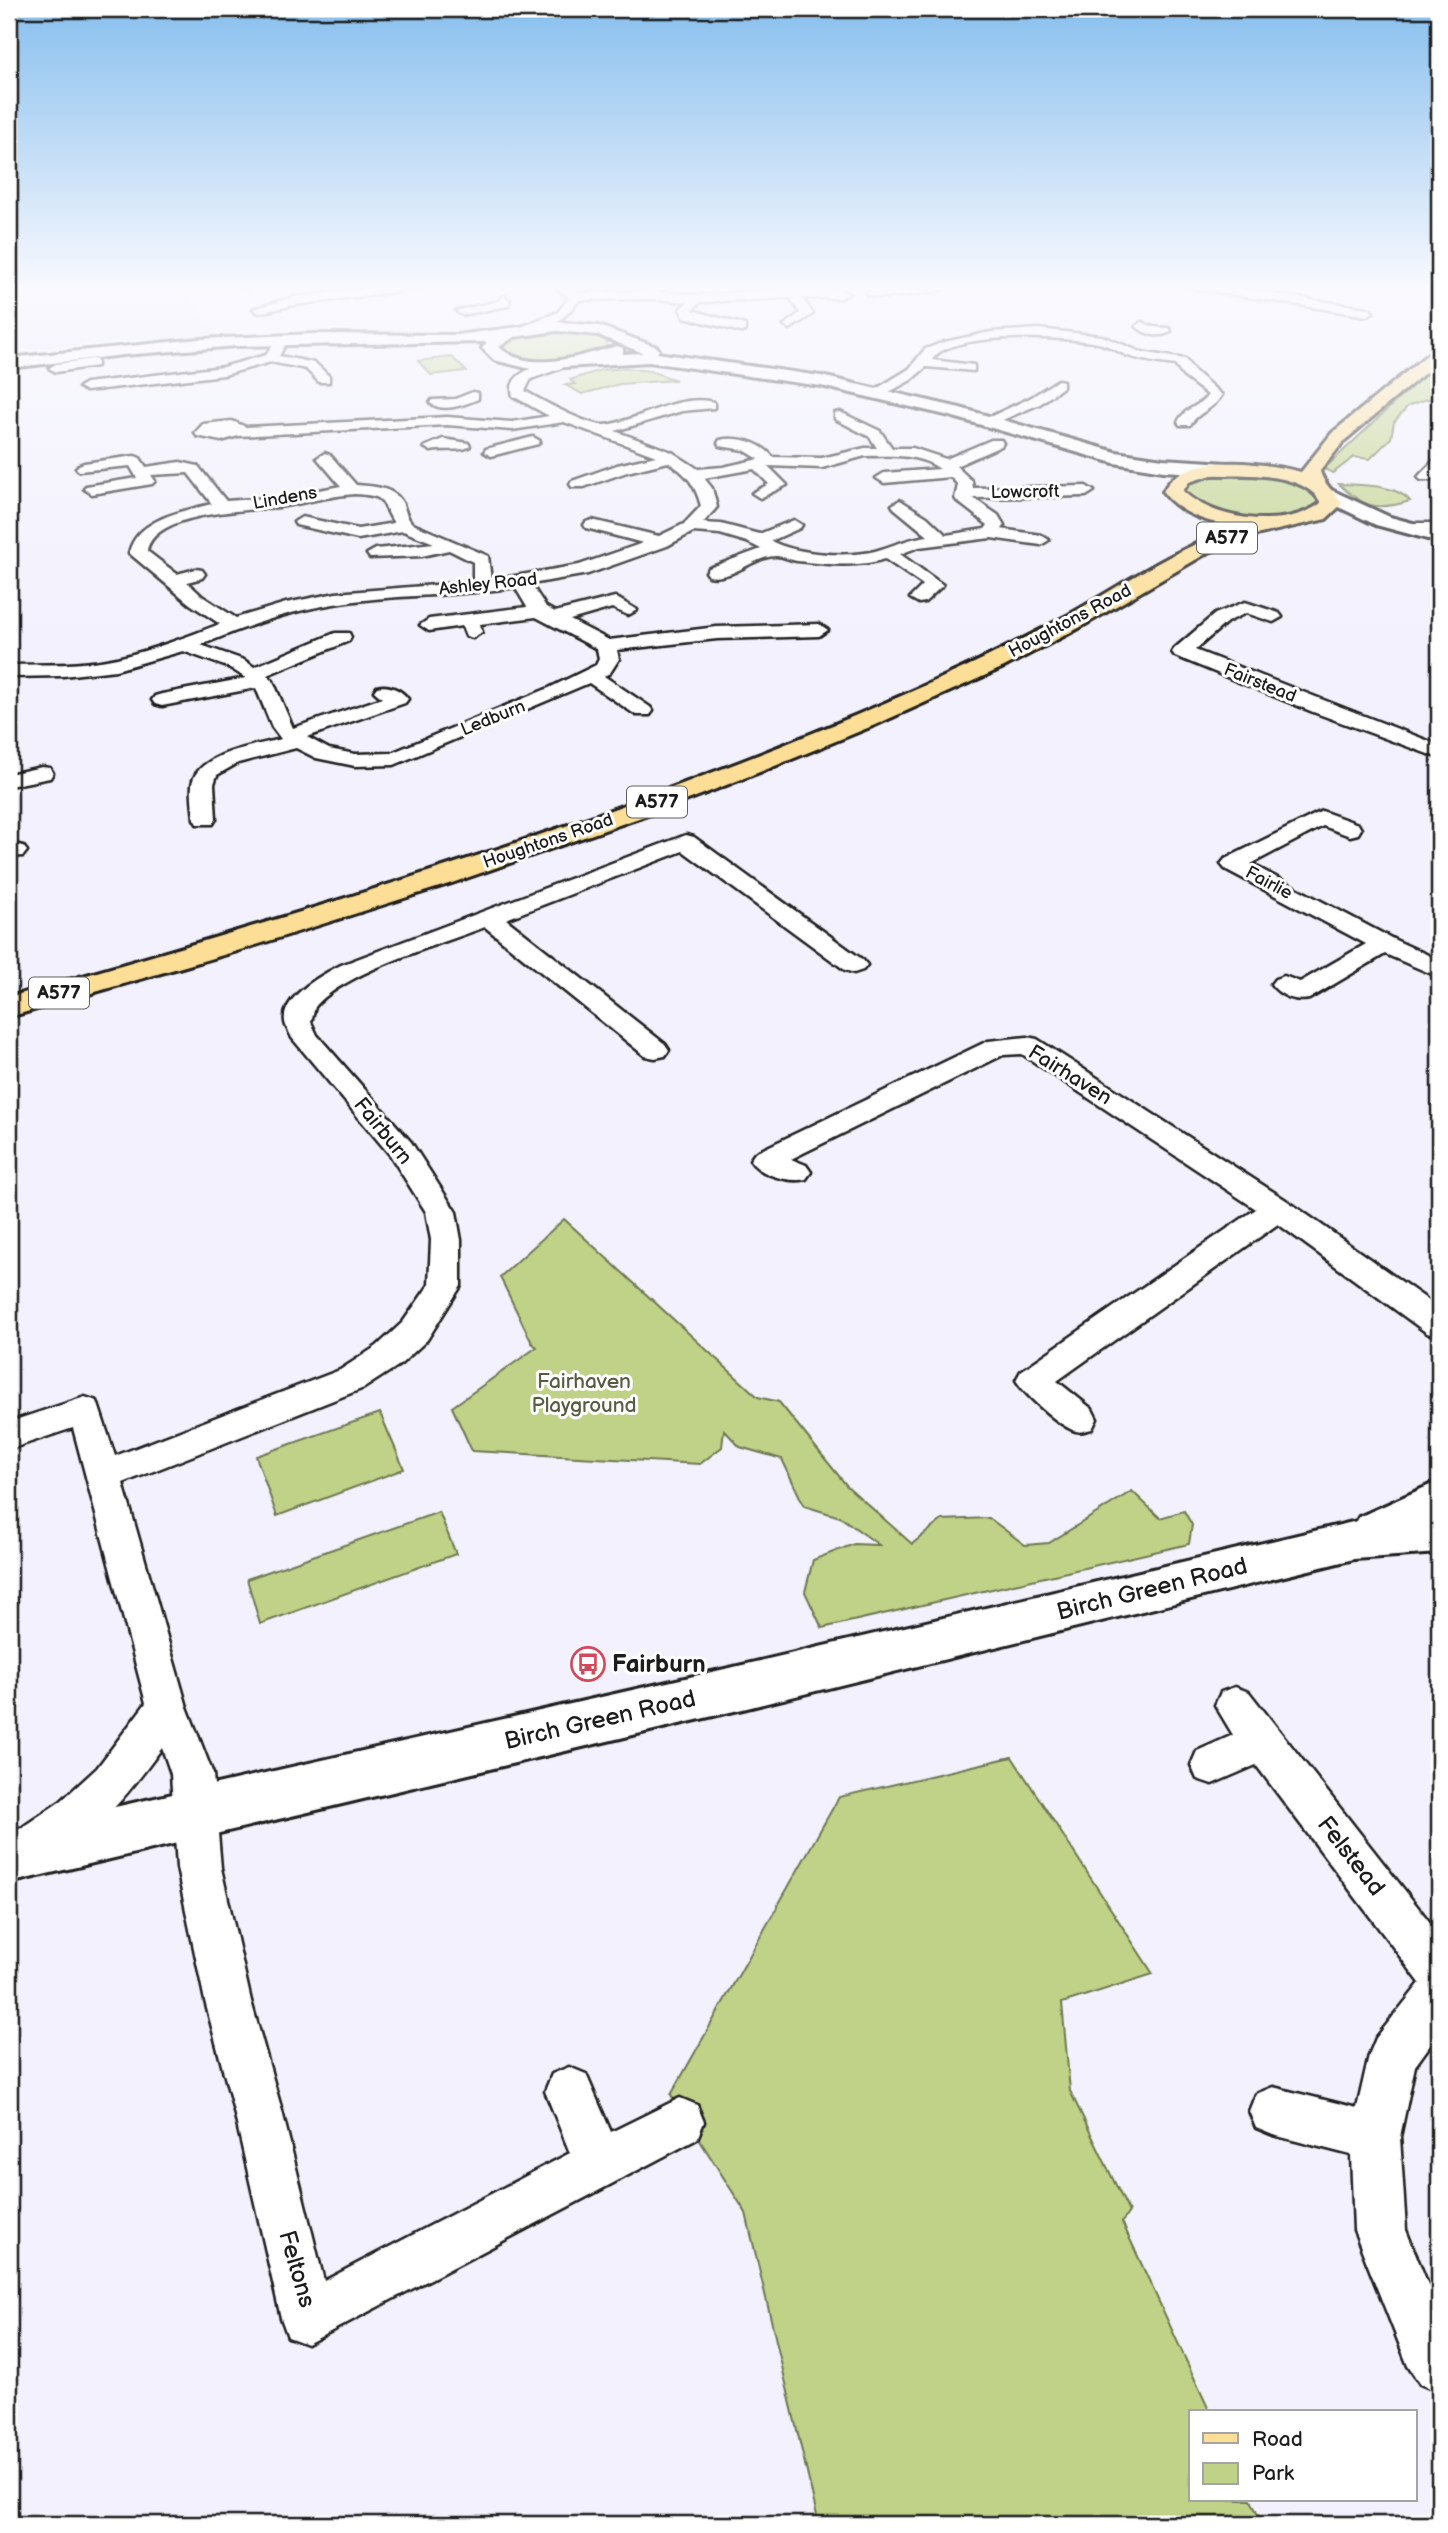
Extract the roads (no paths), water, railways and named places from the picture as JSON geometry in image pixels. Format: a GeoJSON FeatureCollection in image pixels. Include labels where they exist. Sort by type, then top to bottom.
{"type":"FeatureCollection","features":[{"type":"Feature","properties":{"kind":"main road","name":"A577"},"geometry":{"type":"LineString","coordinates":[[1181,502],[1226,519],[1288,523],[1325,513],[1332,504],[1310,471],[1338,437],[1380,402]]}},
{"type":"Feature","properties":{"kind":"main road","name":"A577"},"geometry":{"type":"LineString","coordinates":[[1306,449],[1338,437]]}},
{"type":"Feature","properties":{"kind":"main road","name":"A577"},"geometry":{"type":"LineString","coordinates":[[1177,560],[1192,524],[1173,492],[1174,485],[1181,479],[1201,472],[1234,469],[1285,458]]}},
{"type":"Feature","properties":{"kind":"main road","name":"A577"},"geometry":{"type":"LineString","coordinates":[[1234,469],[1281,474],[1322,490]]}},
{"type":"Feature","properties":{"kind":"main road","name":"Houghtons Road"},"geometry":{"type":"LineString","coordinates":[[9,1007],[406,889],[550,842],[727,776],[868,719],[1025,646],[1121,596],[1177,560],[1232,536],[1288,523]]}},
{"type":"Feature","properties":{"kind":"street"},"geometry":{"type":"LineString","coordinates":[[533,402],[671,457],[694,474],[704,488],[709,507],[690,527]]}},
{"type":"Feature","properties":{"kind":"street"},"geometry":{"type":"LineString","coordinates":[[909,402],[988,421],[1114,457],[1163,465],[1234,469]]}},
{"type":"Feature","properties":{"kind":"street"},"geometry":{"type":"LineString","coordinates":[[988,421],[1033,402]]}},
{"type":"Feature","properties":{"kind":"street"},"geometry":{"type":"LineString","coordinates":[[1169,422],[1193,423],[1189,414],[1210,402]]}},
{"type":"Feature","properties":{"kind":"street"},"geometry":{"type":"LineString","coordinates":[[437,403],[457,403],[467,411],[466,423],[437,445],[463,446]]}},
{"type":"Feature","properties":{"kind":"street"},"geometry":{"type":"LineString","coordinates":[[601,430],[681,407],[709,405]]}},
{"type":"Feature","properties":{"kind":"street"},"geometry":{"type":"LineString","coordinates":[[840,416],[875,434],[887,451]]}},
{"type":"Feature","properties":{"kind":"street"},"geometry":{"type":"LineString","coordinates":[[238,432],[466,423],[520,425],[566,417]]}},
{"type":"Feature","properties":{"kind":"street"},"geometry":{"type":"LineString","coordinates":[[520,425],[526,437],[549,446]]}},
{"type":"Feature","properties":{"kind":"street"},"geometry":{"type":"LineString","coordinates":[[491,452],[533,441]]}},
{"type":"Feature","properties":{"kind":"street"},"geometry":{"type":"LineString","coordinates":[[725,443],[746,441],[765,455],[762,462]]}},
{"type":"Feature","properties":{"kind":"street"},"geometry":{"type":"LineString","coordinates":[[884,478],[950,468],[996,443]]}},
{"type":"Feature","properties":{"kind":"street"},"geometry":{"type":"LineString","coordinates":[[694,474],[723,472],[762,462],[822,463],[855,454],[887,451],[913,452],[934,458],[950,468]]}},
{"type":"Feature","properties":{"kind":"street","name":"Lindens"},"geometry":{"type":"LineString","coordinates":[[344,455],[322,455],[348,482],[349,489]]}},
{"type":"Feature","properties":{"kind":"street"},"geometry":{"type":"LineString","coordinates":[[578,484],[622,468],[671,457]]}},
{"type":"Feature","properties":{"kind":"street"},"geometry":{"type":"LineString","coordinates":[[1114,457],[1143,473],[1181,502]]}},
{"type":"Feature","properties":{"kind":"street"},"geometry":{"type":"LineString","coordinates":[[84,468],[135,461],[147,481],[92,489]]}},
{"type":"Feature","properties":{"kind":"street"},"geometry":{"type":"LineString","coordinates":[[760,493],[779,485],[762,462]]}},
{"type":"Feature","properties":{"kind":"street"},"geometry":{"type":"LineString","coordinates":[[142,471],[193,468],[222,507]]}},
{"type":"Feature","properties":{"kind":"street","name":"Lowcroft"},"geometry":{"type":"LineString","coordinates":[[950,468],[966,484],[963,498],[992,518],[996,526],[992,533]]}},
{"type":"Feature","properties":{"kind":"street","name":"Lindens"},"geometry":{"type":"LineString","coordinates":[[234,625],[196,600],[138,553],[137,546],[141,539],[148,531],[168,523],[222,507],[282,502],[327,491],[349,489],[374,491],[392,498],[396,502],[398,516],[405,526],[358,534],[302,523]]}},
{"type":"Feature","properties":{"kind":"street"},"geometry":{"type":"LineString","coordinates":[[1322,490],[1362,513],[1405,528],[1439,528]]}},
{"type":"Feature","properties":{"kind":"street","name":"Lowcroft"},"geometry":{"type":"LineString","coordinates":[[964,493],[1086,491]]}},
{"type":"Feature","properties":{"kind":"street"},"geometry":{"type":"LineString","coordinates":[[899,503],[941,539]]}},
{"type":"Feature","properties":{"kind":"street"},"geometry":{"type":"LineString","coordinates":[[1288,523],[1349,520],[1439,536]]}},
{"type":"Feature","properties":{"kind":"street"},"geometry":{"type":"LineString","coordinates":[[591,523],[661,541]]}},
{"type":"Feature","properties":{"kind":"street"},"geometry":{"type":"LineString","coordinates":[[758,541],[793,523],[813,525]]}},
{"type":"Feature","properties":{"kind":"street"},"geometry":{"type":"LineString","coordinates":[[405,526],[452,545],[482,561],[482,587]]}},
{"type":"Feature","properties":{"kind":"street","name":"Lowcroft"},"geometry":{"type":"LineString","coordinates":[[690,527],[721,529],[795,556],[831,558],[874,557],[917,542],[992,533],[1038,547],[1062,535]]}},
{"type":"Feature","properties":{"kind":"street","name":"Ashley Road"},"geometry":{"type":"LineString","coordinates":[[9,671],[63,670],[116,664],[184,645],[234,625],[292,607],[336,598],[482,587],[582,570],[661,541],[690,527]]}},
{"type":"Feature","properties":{"kind":"street"},"geometry":{"type":"LineString","coordinates":[[376,554],[422,551],[452,545]]}},
{"type":"Feature","properties":{"kind":"street"},"geometry":{"type":"LineString","coordinates":[[715,572],[740,568],[775,550]]}},
{"type":"Feature","properties":{"kind":"street"},"geometry":{"type":"LineString","coordinates":[[887,552],[934,585],[919,598]]}},
{"type":"Feature","properties":{"kind":"street"},"geometry":{"type":"LineString","coordinates":[[174,580],[196,574]]}},
{"type":"Feature","properties":{"kind":"street"},"geometry":{"type":"LineString","coordinates":[[521,582],[545,615],[606,646],[717,633],[780,637],[819,630]]}},
{"type":"Feature","properties":{"kind":"street"},"geometry":{"type":"LineString","coordinates":[[429,625],[471,626],[626,603]]}},
{"type":"Feature","properties":{"kind":"street","name":"Fairstead"},"geometry":{"type":"LineString","coordinates":[[1273,617],[1245,607],[1221,618],[1182,652],[1320,708],[1439,752]]}},
{"type":"Feature","properties":{"kind":"street"},"geometry":{"type":"LineString","coordinates":[[184,645],[237,664],[258,677],[282,727],[294,738]]}},
{"type":"Feature","properties":{"kind":"street"},"geometry":{"type":"LineString","coordinates":[[162,700],[258,677],[338,645]]}},
{"type":"Feature","properties":{"kind":"street"},"geometry":{"type":"LineString","coordinates":[[606,646],[608,659],[603,669],[591,676],[641,715]]}},
{"type":"Feature","properties":{"kind":"street","name":"Ledburn"},"geometry":{"type":"LineString","coordinates":[[294,738],[323,754],[355,760],[394,759],[591,676]]}},
{"type":"Feature","properties":{"kind":"street"},"geometry":{"type":"LineString","coordinates":[[205,819],[203,785],[208,771],[398,699],[384,691]]}},
{"type":"Feature","properties":{"kind":"street"},"geometry":{"type":"LineString","coordinates":[[394,759],[399,781]]}},
{"type":"Feature","properties":{"kind":"street"},"geometry":{"type":"LineString","coordinates":[[9,780],[42,773]]}},
{"type":"Feature","properties":{"kind":"street","name":"Fairlie"},"geometry":{"type":"LineString","coordinates":[[1350,829],[1322,818],[1233,864],[1384,944],[1439,969]]}},
{"type":"Feature","properties":{"kind":"street","name":"Fairburn"},"geometry":{"type":"LineString","coordinates":[[103,1476],[352,1379],[389,1355],[415,1331],[445,1286],[446,1240],[441,1212],[401,1149],[305,1038],[298,1022],[301,1010],[318,988],[339,976],[685,842],[854,965]]}},
{"type":"Feature","properties":{"kind":"street"},"geometry":{"type":"LineString","coordinates":[[488,917],[655,1050]]}},
{"type":"Feature","properties":{"kind":"street"},"geometry":{"type":"LineString","coordinates":[[1284,984],[1300,993],[1384,944]]}},
{"type":"Feature","properties":{"kind":"street","name":"Fairhaven"},"geometry":{"type":"LineString","coordinates":[[796,1172],[765,1160],[998,1047],[1027,1045],[1278,1209],[1439,1325]]}},
{"type":"Feature","properties":{"kind":"street"},"geometry":{"type":"LineString","coordinates":[[1080,1419],[1033,1380],[1278,1209]]}},
{"type":"Feature","properties":{"kind":"street"},"geometry":{"type":"LineString","coordinates":[[13,1434],[85,1410],[167,1707],[192,1774],[196,1814]]}},
{"type":"Feature","properties":{"kind":"street"},"geometry":{"type":"LineString","coordinates":[[1354,1540],[1439,1499]]}},
{"type":"Feature","properties":{"kind":"street"},"geometry":{"type":"LineString","coordinates":[[1354,1540],[1439,1534]]}},
{"type":"Feature","properties":{"kind":"street","name":"Birch Green Road"},"geometry":{"type":"LineString","coordinates":[[15,1856],[747,1686],[1354,1540]]}},
{"type":"Feature","properties":{"kind":"street","name":"Felstead"},"geometry":{"type":"LineString","coordinates":[[1235,1705],[1439,1970]]}},
{"type":"Feature","properties":{"kind":"street"},"geometry":{"type":"LineString","coordinates":[[15,1856],[76,1815],[112,1782],[167,1707]]}},
{"type":"Feature","properties":{"kind":"street"},"geometry":{"type":"LineString","coordinates":[[1212,1765],[1262,1741]]}},
{"type":"Feature","properties":{"kind":"street","name":"Feltons"},"geometry":{"type":"LineString","coordinates":[[196,1814],[199,1868],[225,1987],[258,2111],[307,2318],[680,2122]]}},
{"type":"Feature","properties":{"kind":"street"},"geometry":{"type":"LineString","coordinates":[[1439,1996],[1393,2055],[1375,2137],[1380,2230],[1427,2347],[1439,2365]]}},
{"type":"Feature","properties":{"kind":"street"},"geometry":{"type":"LineString","coordinates":[[569,2091],[600,2165]]}},
{"type":"Feature","properties":{"kind":"street"},"geometry":{"type":"LineString","coordinates":[[1273,2111],[1375,2137]]}},
{"type":"Feature","properties":{"kind":"place","name":"Fairburn"},"geometry":{"type":"Point","coordinates":[588,1664]}},
{"type":"Feature","properties":{"kind":"park label","name":"Fairhaven Playground"},"geometry":{"type":"Point","coordinates":[584,1393]}}]}
